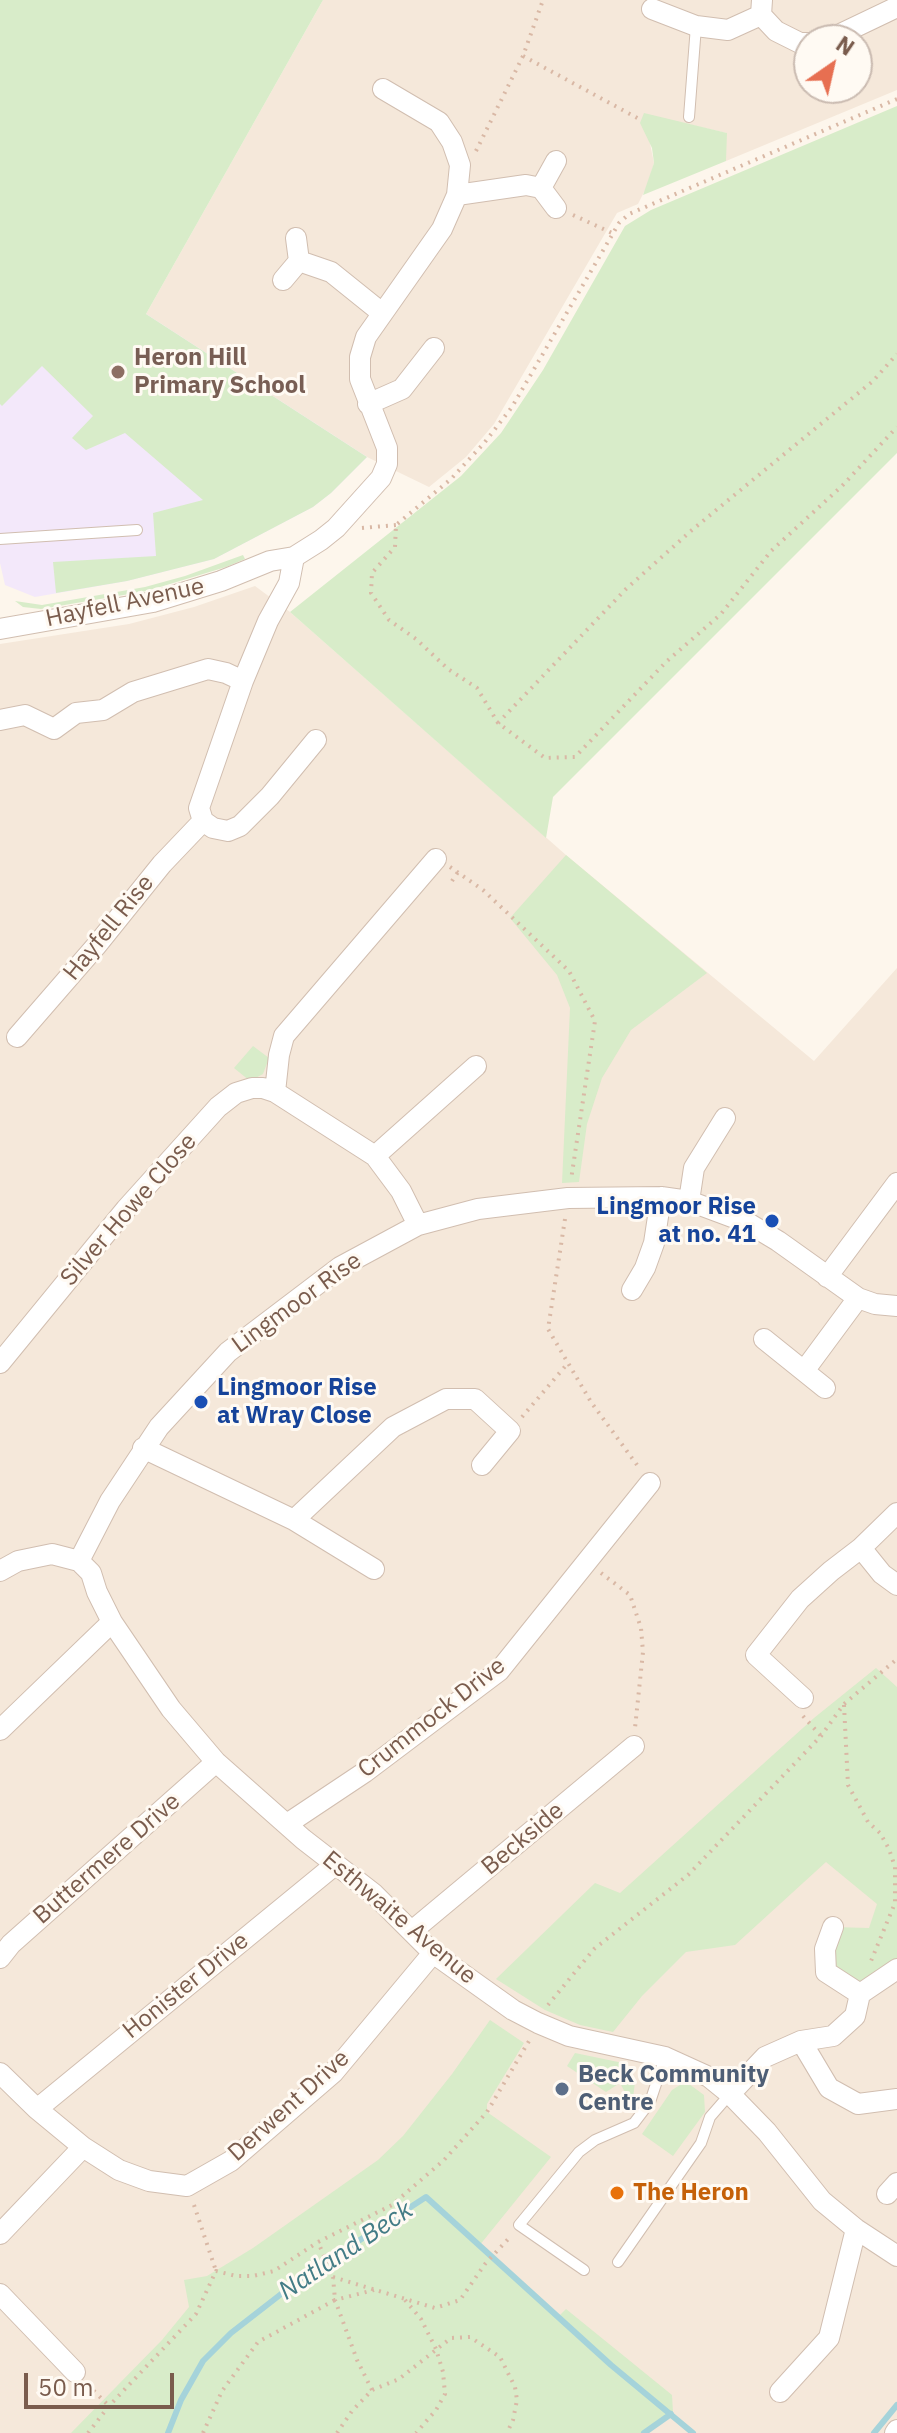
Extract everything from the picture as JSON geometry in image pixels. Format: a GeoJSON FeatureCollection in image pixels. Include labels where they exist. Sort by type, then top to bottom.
{"type":"FeatureCollection","features":[{"type":"Feature","properties":{"kind":"street"},"geometry":{"type":"LineString","coordinates":[[652,9],[696,26],[728,30],[762,7],[776,31],[793,40]]}},
{"type":"Feature","properties":{"kind":"street"},"geometry":{"type":"LineString","coordinates":[[861,24],[897,7]]}},
{"type":"Feature","properties":{"kind":"street"},"geometry":{"type":"LineString","coordinates":[[316,740],[270,796],[240,826],[228,831],[213,828],[203,821],[199,808],[243,681],[268,621],[289,583],[294,557],[336,528],[381,478],[387,464],[387,448],[360,379],[360,357],[366,337],[442,229],[457,195],[460,165],[452,142],[439,122],[383,89]]}},
{"type":"Feature","properties":{"kind":"street"},"geometry":{"type":"LineString","coordinates":[[541,188],[556,161]]}},
{"type":"Feature","properties":{"kind":"street"},"geometry":{"type":"LineString","coordinates":[[457,195],[512,185],[541,188],[556,208]]}},
{"type":"Feature","properties":{"kind":"street"},"geometry":{"type":"LineString","coordinates":[[283,280],[299,261],[296,238]]}},
{"type":"Feature","properties":{"kind":"street"},"geometry":{"type":"LineString","coordinates":[[299,261],[331,272],[382,313]]}},
{"type":"Feature","properties":{"kind":"street"},"geometry":{"type":"LineString","coordinates":[[368,404],[402,389],[434,348]]}},
{"type":"Feature","properties":{"kind":"street","name":"Hayfell Avenue"},"geometry":{"type":"LineString","coordinates":[[0,629],[153,602],[221,581],[270,561],[294,557]]}},
{"type":"Feature","properties":{"kind":"street"},"geometry":{"type":"LineString","coordinates":[[0,720],[25,715],[54,729],[76,713],[103,710],[133,692],[208,669],[243,681]]}},
{"type":"Feature","properties":{"kind":"street","name":"Hayfell Rise"},"geometry":{"type":"LineString","coordinates":[[17,1037],[162,864],[203,821]]}},
{"type":"Feature","properties":{"kind":"street"},"geometry":{"type":"LineString","coordinates":[[418,1225],[401,1191],[375,1156],[275,1092],[284,1036],[436,859]]}},
{"type":"Feature","properties":{"kind":"street"},"geometry":{"type":"LineString","coordinates":[[375,1156],[476,1066]]}},
{"type":"Feature","properties":{"kind":"street","name":"Silver Howe Close"},"geometry":{"type":"LineString","coordinates":[[0,1363],[126,1209],[218,1107],[236,1093],[252,1088],[275,1092]]}},
{"type":"Feature","properties":{"kind":"street"},"geometry":{"type":"LineString","coordinates":[[689,1201],[694,1168],[725,1118]]}},
{"type":"Feature","properties":{"kind":"street"},"geometry":{"type":"LineString","coordinates":[[827,1277],[897,1183]]}},
{"type":"Feature","properties":{"kind":"street"},"geometry":{"type":"LineString","coordinates":[[632,1290],[645,1268],[654,1243],[661,1197]]}},
{"type":"Feature","properties":{"kind":"street","name":"Lingmoor Rise"},"geometry":{"type":"LineString","coordinates":[[79,1561],[110,1501],[143,1448],[190,1390],[228,1352],[340,1267],[418,1225],[478,1209],[568,1198],[661,1197],[689,1201],[748,1223],[858,1298],[875,1304],[897,1306]]}},
{"type":"Feature","properties":{"kind":"street"},"geometry":{"type":"LineString","coordinates":[[804,1371],[858,1298]]}},
{"type":"Feature","properties":{"kind":"street"},"geometry":{"type":"LineString","coordinates":[[764,1339],[825,1388]]}},
{"type":"Feature","properties":{"kind":"street"},"geometry":{"type":"LineString","coordinates":[[294,1520],[393,1427],[446,1399],[475,1399],[510,1431],[482,1465]]}},
{"type":"Feature","properties":{"kind":"street"},"geometry":{"type":"LineString","coordinates":[[143,1448],[294,1520],[374,1569]]}},
{"type":"Feature","properties":{"kind":"street","name":"Crummock Drive"},"geometry":{"type":"LineString","coordinates":[[287,1824],[365,1772],[499,1671],[650,1483]]}},
{"type":"Feature","properties":{"kind":"street"},"geometry":{"type":"LineString","coordinates":[[803,1698],[756,1655],[800,1599],[897,1513]]}},
{"type":"Feature","properties":{"kind":"street"},"geometry":{"type":"LineString","coordinates":[[861,1548],[882,1574],[897,1585]]}},
{"type":"Feature","properties":{"kind":"street"},"geometry":{"type":"LineString","coordinates":[[0,1571],[18,1561],[52,1554],[79,1561]]}},
{"type":"Feature","properties":{"kind":"street","name":"Esthwaite Avenue"},"geometry":{"type":"LineString","coordinates":[[79,1561],[91,1573],[112,1622],[171,1709],[216,1762],[374,1894],[433,1953],[513,2010],[538,2023],[569,2036],[665,2057],[709,2077],[767,2132],[822,2201],[856,2229],[897,2256]]}},
{"type":"Feature","properties":{"kind":"street"},"geometry":{"type":"LineString","coordinates":[[0,1730],[112,1622]]}},
{"type":"Feature","properties":{"kind":"street","name":"Beckside"},"geometry":{"type":"LineString","coordinates":[[412,1931],[634,1746]]}},
{"type":"Feature","properties":{"kind":"street","name":"Buttermere Drive"},"geometry":{"type":"LineString","coordinates":[[0,1958],[11,1944],[216,1762]]}},
{"type":"Feature","properties":{"kind":"street","name":"Honister Drive"},"geometry":{"type":"LineString","coordinates":[[37,2109],[336,1864]]}},
{"type":"Feature","properties":{"kind":"street"},"geometry":{"type":"LineString","coordinates":[[833,1927],[825,1949],[826,1972],[860,1994]]}},
{"type":"Feature","properties":{"kind":"street","name":"Derwent Drive"},"geometry":{"type":"LineString","coordinates":[[187,2186],[231,2161],[333,2073],[433,1953]]}},
{"type":"Feature","properties":{"kind":"street"},"geometry":{"type":"LineString","coordinates":[[730,2094],[765,2057],[801,2041],[833,2036],[855,2016],[860,1994],[897,1969]]}},
{"type":"Feature","properties":{"kind":"street"},"geometry":{"type":"LineString","coordinates":[[801,2041],[829,2088],[858,2104],[897,2099]]}},
{"type":"Feature","properties":{"kind":"street"},"geometry":{"type":"LineString","coordinates":[[0,2073],[83,2147],[119,2170],[149,2181],[187,2186]]}},
{"type":"Feature","properties":{"kind":"street"},"geometry":{"type":"LineString","coordinates":[[0,2234],[83,2147]]}},
{"type":"Feature","properties":{"kind":"street"},"geometry":{"type":"LineString","coordinates":[[780,2392],[829,2338],[856,2229]]}},
{"type":"Feature","properties":{"kind":"street"},"geometry":{"type":"LineString","coordinates":[[0,2294],[75,2372]]}},
{"type":"Feature","properties":{"kind":"lane"},"geometry":{"type":"LineString","coordinates":[[689,117],[696,26]]}},
{"type":"Feature","properties":{"kind":"lane"},"geometry":{"type":"LineString","coordinates":[[0,539],[137,530]]}},
{"type":"Feature","properties":{"kind":"lane"},"geometry":{"type":"LineString","coordinates":[[584,2270],[519,2225],[579,2152],[595,2140],[634,2123],[650,2102],[665,2057]]}},
{"type":"Feature","properties":{"kind":"lane"},"geometry":{"type":"LineString","coordinates":[[618,2262],[701,2143],[710,2117],[730,2094]]}},
{"type":"Feature","properties":{"kind":"path"},"geometry":{"type":"LineString","coordinates":[[460,165],[473,156],[523,56],[543,0]]}},
{"type":"Feature","properties":{"kind":"path"},"geometry":{"type":"LineString","coordinates":[[523,56],[641,120]]}},
{"type":"Feature","properties":{"kind":"path"},"geometry":{"type":"LineString","coordinates":[[357,529],[396,525],[451,479],[485,442],[512,407],[619,223],[629,214],[897,99]]}},
{"type":"Feature","properties":{"kind":"path"},"geometry":{"type":"LineString","coordinates":[[556,208],[613,234]]}},
{"type":"Feature","properties":{"kind":"path"},"geometry":{"type":"LineString","coordinates":[[498,723],[637,579],[873,381],[897,354]]}},
{"type":"Feature","properties":{"kind":"path"},"geometry":{"type":"LineString","coordinates":[[396,525],[395,547],[372,573],[371,593],[389,620],[416,639],[448,669],[477,688],[498,723],[545,758],[575,757],[666,662],[721,614],[771,551],[842,486],[897,427]]}},
{"type":"Feature","properties":{"kind":"path"},"geometry":{"type":"LineString","coordinates":[[452,881],[458,872],[483,890],[558,960],[569,971],[595,1021],[571,1182]]}},
{"type":"Feature","properties":{"kind":"path"},"geometry":{"type":"LineString","coordinates":[[566,1208],[548,1329],[591,1402],[650,1483]]}},
{"type":"Feature","properties":{"kind":"path"},"geometry":{"type":"LineString","coordinates":[[537,1399],[568,1363]]}},
{"type":"Feature","properties":{"kind":"path"},"geometry":{"type":"LineString","coordinates":[[588,1564],[630,1595],[641,1628],[643,1652],[634,1746]]}},
{"type":"Feature","properties":{"kind":"path"},"geometry":{"type":"LineString","coordinates":[[216,2271],[253,2276],[274,2271],[318,2242],[392,2205],[444,2160],[487,2112],[551,2001],[594,1949],[688,1875],[821,1736],[844,1704],[897,1659]]}},
{"type":"Feature","properties":{"kind":"path"},"geometry":{"type":"LineString","coordinates":[[844,1704],[848,1785],[868,1822],[880,1833],[889,1849],[897,1889],[895,1903],[860,1994]]}},
{"type":"Feature","properties":{"kind":"path"},"geometry":{"type":"LineString","coordinates":[[88,2433],[109,2406],[196,2314],[216,2271],[187,2186]]}},
{"type":"Feature","properties":{"kind":"path"},"geometry":{"type":"LineString","coordinates":[[318,2242],[333,2277],[335,2300],[357,2360],[372,2390]]}},
{"type":"Feature","properties":{"kind":"path"},"geometry":{"type":"LineString","coordinates":[[333,2277],[435,2308],[460,2300],[485,2264],[503,2247]]}},
{"type":"Feature","properties":{"kind":"path"},"geometry":{"type":"LineString","coordinates":[[203,2433],[222,2391],[258,2342],[335,2300],[375,2290]]}},
{"type":"Feature","properties":{"kind":"path"},"geometry":{"type":"LineString","coordinates":[[405,2300],[421,2319],[436,2349],[445,2394],[416,2433]]}},
{"type":"Feature","properties":{"kind":"path"},"geometry":{"type":"LineString","coordinates":[[337,2433],[372,2390],[399,2379],[451,2338],[470,2337],[500,2357],[509,2372],[517,2400],[507,2433]]}},
{"type":"Feature","properties":{"kind":"path"},"geometry":{"type":"LineString","coordinates":[[75,2372],[109,2406]]}},
{"type":"Feature","properties":{"kind":"shaded area"},"geometry":{"type":"Polygon","coordinates":[[[323,0],[897,0],[897,90],[873,100],[873,24],[793,24],[793,104],[863,104],[726,161],[726,133],[644,114],[654,163],[648,184],[638,204],[617,213],[494,424],[466,457],[429,487],[367,457],[146,314],[323,0]]]}},
{"type":"Feature","properties":{"kind":"shaded area","name":"Heron Hill Primary School"},"geometry":{"type":"Polygon","coordinates":[[[0,221],[367,457],[313,507],[214,559],[127,581],[35,597],[5,585],[0,563],[0,221]]]}},
{"type":"Feature","properties":{"kind":"shaded area"},"geometry":{"type":"Polygon","coordinates":[[[255,586],[290,612],[566,855],[814,1061],[897,968],[897,2433],[0,2433],[0,644],[129,624],[194,607],[255,586]]]}},
{"type":"Feature","properties":{"kind":"green space"},"geometry":{"type":"Polygon","coordinates":[[[0,0],[323,0],[146,314],[367,457],[313,507],[214,559],[127,581],[56,593],[53,562],[156,556],[153,513],[203,500],[125,433],[86,450],[72,438],[93,416],[42,366],[2,406],[0,404],[0,0]]]}},
{"type":"Feature","properties":{"kind":"green space"},"geometry":{"type":"Polygon","coordinates":[[[897,106],[897,453],[553,797],[546,838],[290,612],[461,476],[501,433],[543,370],[625,226],[651,210],[897,106]]]}},
{"type":"Feature","properties":{"kind":"green space"},"geometry":{"type":"Polygon","coordinates":[[[644,113],[727,133],[726,161],[643,195],[654,163],[652,148],[640,123],[644,113]]]}},
{"type":"Feature","properties":{"kind":"green space"},"geometry":{"type":"Polygon","coordinates":[[[243,555],[245,559],[226,567],[147,591],[41,609],[23,607],[15,601],[42,605],[145,587],[243,555]]]}},
{"type":"Feature","properties":{"kind":"green space"},"geometry":{"type":"Polygon","coordinates":[[[566,855],[707,973],[631,1030],[602,1078],[587,1124],[579,1182],[562,1183],[570,1008],[557,975],[510,918],[566,855]]]}},
{"type":"Feature","properties":{"kind":"green space"},"geometry":{"type":"Polygon","coordinates":[[[253,1046],[269,1058],[263,1074],[250,1081],[234,1068],[253,1046]]]}},
{"type":"Feature","properties":{"kind":"green space"},"geometry":{"type":"Polygon","coordinates":[[[876,1668],[897,1687],[897,1969],[860,1994],[826,1972],[833,1927],[869,1928],[877,1904],[826,1862],[735,1945],[686,1952],[642,1996],[613,2032],[580,2025],[545,2010],[496,1979],[595,1883],[620,1893],[814,1718],[876,1668]]]}},
{"type":"Feature","properties":{"kind":"green space"},"geometry":{"type":"Polygon","coordinates":[[[490,2020],[524,2043],[487,2104],[487,2112],[551,2157],[479,2246],[558,2317],[566,2309],[672,2395],[673,2412],[644,2433],[71,2433],[162,2340],[189,2307],[184,2280],[207,2276],[253,2248],[378,2160],[403,2136],[490,2020]]]}},
{"type":"Feature","properties":{"kind":"green space"},"geometry":{"type":"Polygon","coordinates":[[[575,2053],[623,2063],[629,2068],[635,2082],[633,2098],[629,2100],[620,2083],[606,2092],[567,2066],[575,2053]]]}},
{"type":"Feature","properties":{"kind":"green space"},"geometry":{"type":"Polygon","coordinates":[[[689,2084],[704,2095],[705,2112],[673,2156],[642,2134],[672,2090],[689,2084]]]}},
{"type":"Feature","properties":{"kind":"waterway","name":"Natland Beck"},"geometry":{"type":"LineString","coordinates":[[168,2433],[181,2400],[203,2361],[231,2333],[303,2277],[426,2197],[611,2365],[693,2433]]}},
{"type":"Feature","properties":{"kind":"waterway","name":"Natland Beck"},"geometry":{"type":"LineString","coordinates":[[874,2433],[897,2405]]}},
{"type":"Feature","properties":{"kind":"waterway"},"geometry":{"type":"LineString","coordinates":[[644,2433],[671,2414]]}},
{"type":"Feature","properties":{"kind":"place","name":"Heron Hill Primary School"},"geometry":{"type":"Point","coordinates":[118,372]}},
{"type":"Feature","properties":{"kind":"place","name":"Lingmoor Rise at no. 41"},"geometry":{"type":"Point","coordinates":[772,1221]}},
{"type":"Feature","properties":{"kind":"place","name":"Lingmoor Rise at Wray Close"},"geometry":{"type":"Point","coordinates":[201,1402]}},
{"type":"Feature","properties":{"kind":"place","name":"Beck Community Centre"},"geometry":{"type":"Point","coordinates":[562,2089]}},
{"type":"Feature","properties":{"kind":"place","name":"The Heron"},"geometry":{"type":"Point","coordinates":[617,2193]}}]}
